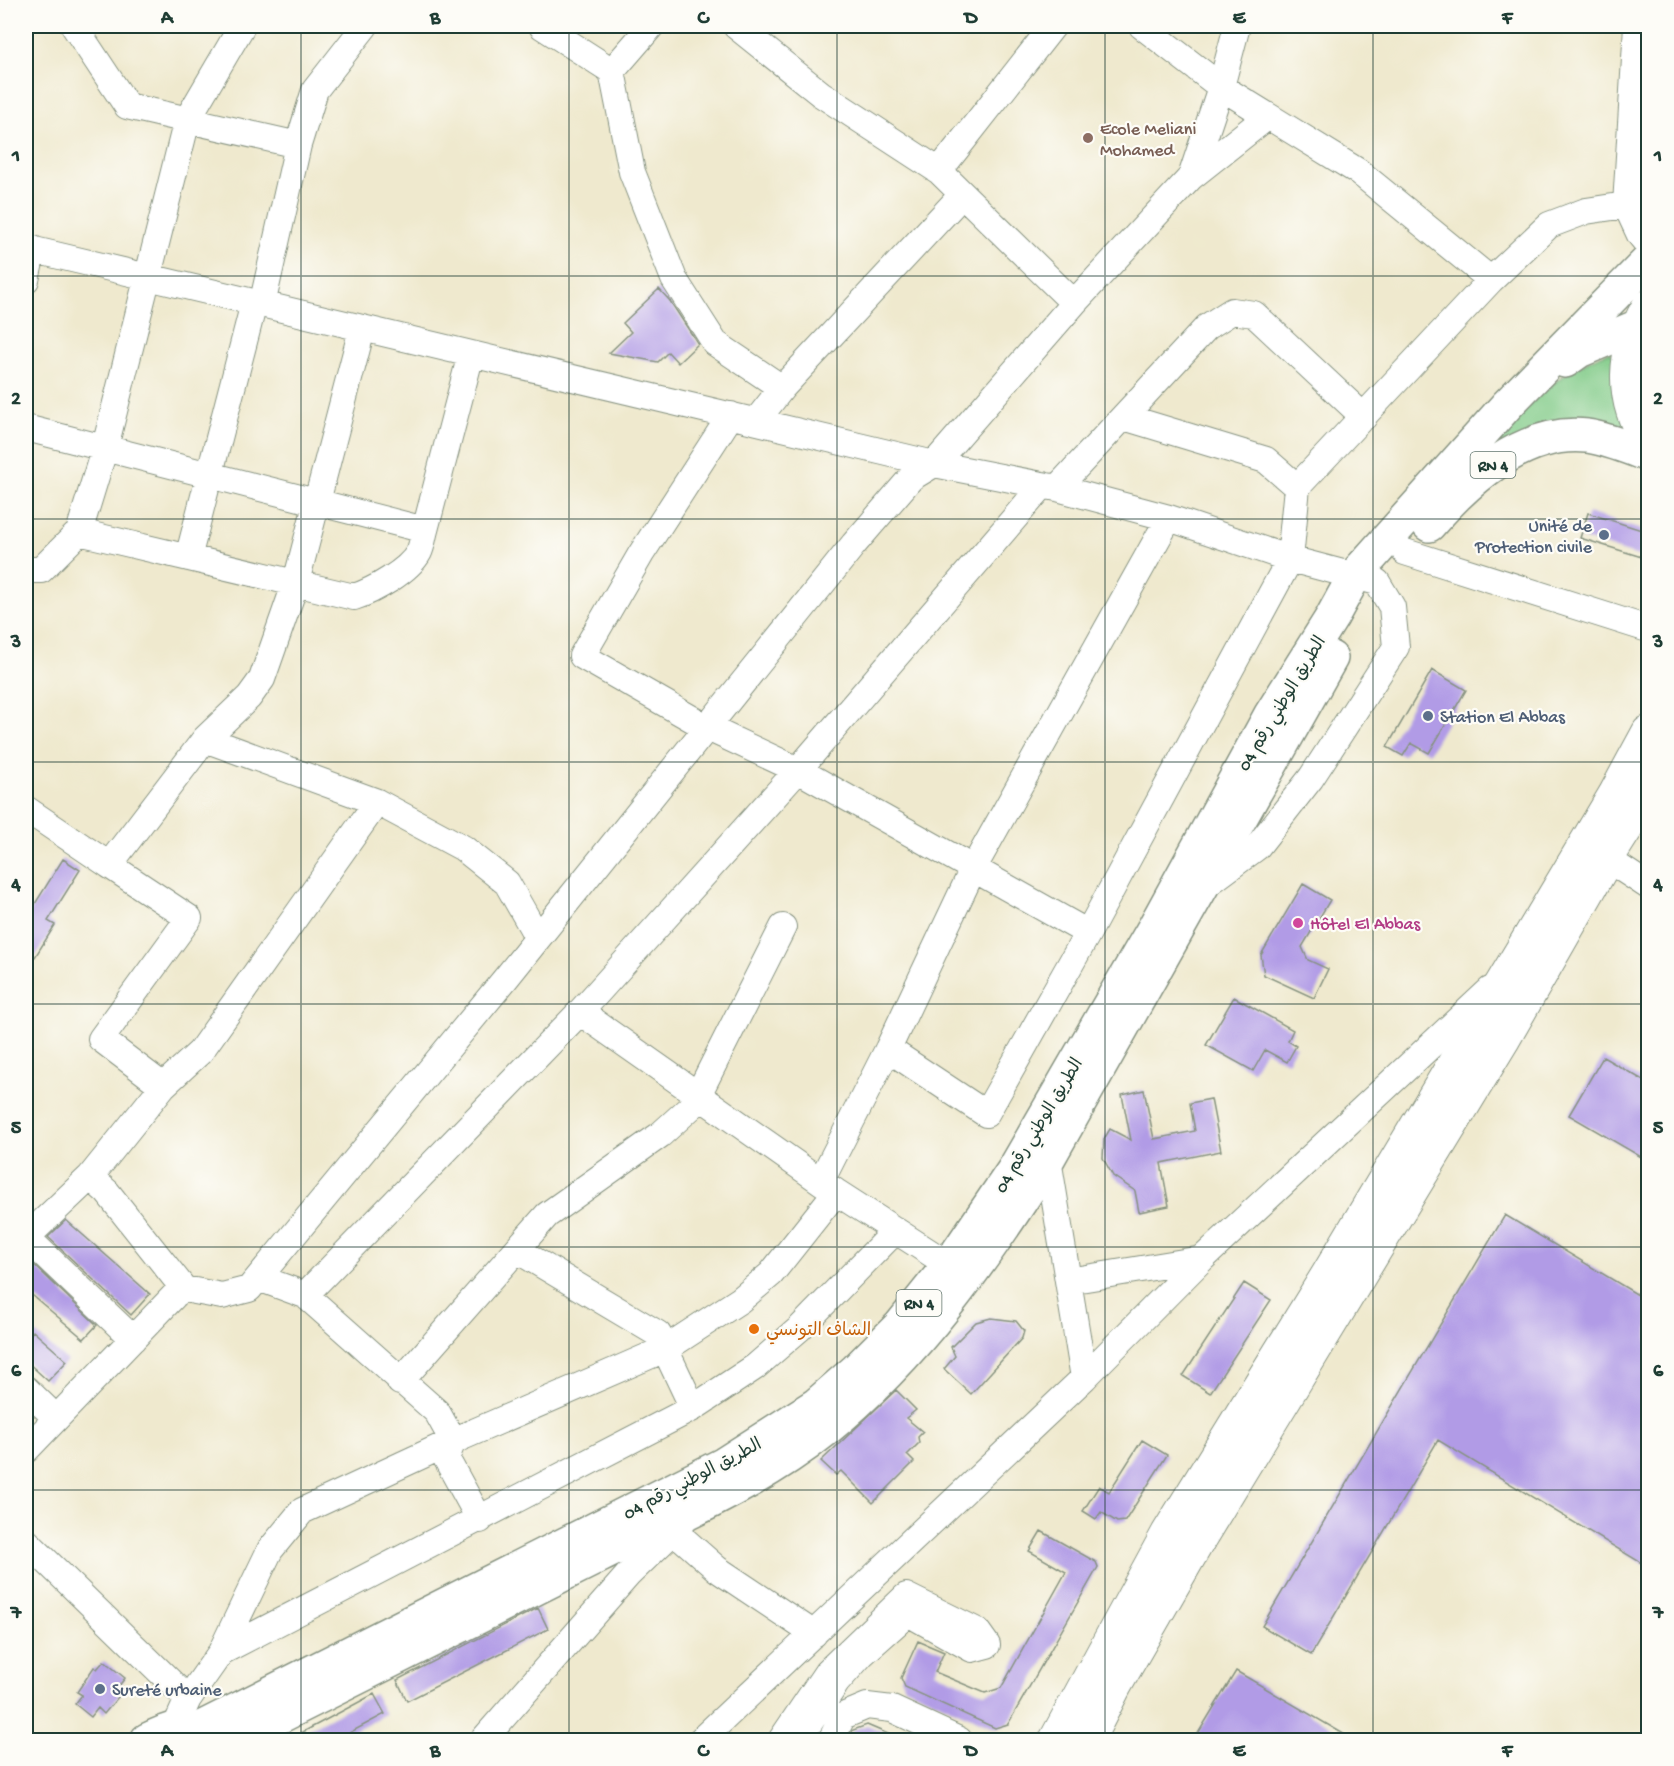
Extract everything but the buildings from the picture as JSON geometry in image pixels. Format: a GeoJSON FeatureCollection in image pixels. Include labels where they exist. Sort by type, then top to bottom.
{"type":"FeatureCollection","features":[{"type":"Feature","properties":{"kind":"highway","name":"الطريق الوطني رقم 04"},"geometry":{"type":"LineString","coordinates":[[179,1735],[724,1464],[816,1405],[856,1370],[900,1326],[949,1265],[1013,1171],[1155,926],[1271,714],[1332,617],[1366,579],[1508,404],[1648,261]]}},
{"type":"Feature","properties":{"kind":"highway","name":"RN 4"},"geometry":{"type":"LineString","coordinates":[[1508,404],[1579,351],[1642,316]]}},
{"type":"Feature","properties":{"kind":"highway","name":"الطريق الوطني رقم 04"},"geometry":{"type":"LineString","coordinates":[[233,1740],[698,1506],[777,1463],[823,1432],[909,1353],[949,1306],[998,1238],[1048,1159],[1203,888],[1352,621],[1366,579],[1405,552],[1451,499],[1492,466],[1526,446],[1565,437],[1586,436],[1648,455]]}},
{"type":"Feature","properties":{"kind":"main road"},"geometry":{"type":"LineString","coordinates":[[1642,316],[1627,355],[1627,388],[1636,426],[1648,443]]}},
{"type":"Feature","properties":{"kind":"main road"},"geometry":{"type":"LineString","coordinates":[[1055,1740],[1167,1533],[1327,1275],[1505,975],[1596,851],[1637,806],[1648,732]]}},
{"type":"Feature","properties":{"kind":"main road"},"geometry":{"type":"LineString","coordinates":[[1088,1740],[1116,1685],[1201,1536],[1503,1041],[1596,851]]}},
{"type":"Feature","properties":{"kind":"street"},"geometry":{"type":"LineString","coordinates":[[74,26],[127,106],[298,145]]}},
{"type":"Feature","properties":{"kind":"street"},"geometry":{"type":"LineString","coordinates":[[26,570],[40,570],[79,532],[105,447],[187,120],[242,26]]}},
{"type":"Feature","properties":{"kind":"street"},"geometry":{"type":"LineString","coordinates":[[188,558],[258,304],[298,145],[315,90],[365,26]]}},
{"type":"Feature","properties":{"kind":"street"},"geometry":{"type":"LineString","coordinates":[[542,26],[612,71],[632,172],[674,279],[715,343],[782,388]]}},
{"type":"Feature","properties":{"kind":"street"},"geometry":{"type":"LineString","coordinates":[[612,71],[651,26]]}},
{"type":"Feature","properties":{"kind":"street"},"geometry":{"type":"LineString","coordinates":[[736,26],[820,94],[939,171],[1074,303]]}},
{"type":"Feature","properties":{"kind":"street"},"geometry":{"type":"LineString","coordinates":[[939,171],[1053,26]]}},
{"type":"Feature","properties":{"kind":"street"},"geometry":{"type":"LineString","coordinates":[[1142,26],[1221,87],[1359,172],[1491,280]]}},
{"type":"Feature","properties":{"kind":"street"},"geometry":{"type":"LineString","coordinates":[[1191,177],[1221,87],[1237,26]]}},
{"type":"Feature","properties":{"kind":"street"},"geometry":{"type":"LineString","coordinates":[[1637,26],[1626,205],[1640,235],[1648,245]]}},
{"type":"Feature","properties":{"kind":"street"},"geometry":{"type":"LineString","coordinates":[[90,1177],[107,1192],[184,1288],[222,1296],[237,1294],[249,1289],[538,938],[911,478],[934,464],[1074,303],[1191,177],[1268,116]]}},
{"type":"Feature","properties":{"kind":"street"},"geometry":{"type":"LineString","coordinates":[[758,420],[782,388],[962,195]]}},
{"type":"Feature","properties":{"kind":"street"},"geometry":{"type":"LineString","coordinates":[[888,1049],[986,1114],[1088,933],[1290,559],[1297,487],[1491,280],[1549,225],[1586,211],[1626,205]]}},
{"type":"Feature","properties":{"kind":"street"},"geometry":{"type":"LineString","coordinates":[[26,280],[29,248],[148,279],[758,420],[934,464],[1050,486],[1169,518],[1290,559],[1366,579],[1392,607],[1395,647],[1311,778],[1257,847],[1203,888]]}},
{"type":"Feature","properties":{"kind":"street"},"geometry":{"type":"LineString","coordinates":[[305,1295],[580,1012],[1050,486],[1124,417],[1207,327],[1232,311],[1254,314],[1364,417]]}},
{"type":"Feature","properties":{"kind":"street"},"geometry":{"type":"LineString","coordinates":[[109,865],[205,739],[249,697],[262,679],[296,582],[362,329]]}},
{"type":"Feature","properties":{"kind":"street"},"geometry":{"type":"LineString","coordinates":[[79,532],[354,597],[372,591],[411,562],[419,551],[471,354]]}},
{"type":"Feature","properties":{"kind":"street"},"geometry":{"type":"LineString","coordinates":[[731,415],[641,554],[582,656],[708,728],[798,770],[1088,933]]}},
{"type":"Feature","properties":{"kind":"street"},"geometry":{"type":"LineString","coordinates":[[1124,417],[1266,460],[1297,487]]}},
{"type":"Feature","properties":{"kind":"street"},"geometry":{"type":"LineString","coordinates":[[26,428],[424,530]]}},
{"type":"Feature","properties":{"kind":"street"},"geometry":{"type":"LineString","coordinates":[[179,1735],[188,1699],[221,1652],[270,1550],[302,1511],[453,1441],[665,1349],[740,1300],[771,1274],[828,1186],[888,1049],[974,867],[1169,518]]}},
{"type":"Feature","properties":{"kind":"street"},"geometry":{"type":"LineString","coordinates":[[1405,552],[1648,629]]}},
{"type":"Feature","properties":{"kind":"street"},"geometry":{"type":"LineString","coordinates":[[205,739],[377,802],[463,848],[507,883],[538,938]]}},
{"type":"Feature","properties":{"kind":"street"},"geometry":{"type":"LineString","coordinates":[[26,1232],[33,1231],[90,1177],[163,1086],[200,1052],[377,802]]}},
{"type":"Feature","properties":{"kind":"street"},"geometry":{"type":"LineString","coordinates":[[26,809],[189,918],[102,1039],[163,1086]]}},
{"type":"Feature","properties":{"kind":"street"},"geometry":{"type":"LineString","coordinates":[[1596,851],[1648,886]]}},
{"type":"Feature","properties":{"kind":"street"},"geometry":{"type":"LineString","coordinates":[[400,1382],[547,1215],[660,1135],[701,1095],[783,927]]}},
{"type":"Feature","properties":{"kind":"street"},"geometry":{"type":"LineString","coordinates":[[701,1740],[1084,1378],[1203,1259],[1505,975]]}},
{"type":"Feature","properties":{"kind":"street"},"geometry":{"type":"LineString","coordinates":[[580,1012],[828,1186],[949,1265]]}},
{"type":"Feature","properties":{"kind":"street"},"geometry":{"type":"LineString","coordinates":[[1048,1159],[1084,1378]]}},
{"type":"Feature","properties":{"kind":"street"},"geometry":{"type":"LineString","coordinates":[[221,1652],[693,1408],[755,1367],[800,1329],[895,1231]]}},
{"type":"Feature","properties":{"kind":"street"},"geometry":{"type":"LineString","coordinates":[[26,1237],[133,1339]]}},
{"type":"Feature","properties":{"kind":"street"},"geometry":{"type":"LineString","coordinates":[[517,1250],[658,1334],[693,1408]]}},
{"type":"Feature","properties":{"kind":"street"},"geometry":{"type":"LineString","coordinates":[[1068,1281],[1203,1259]]}},
{"type":"Feature","properties":{"kind":"street"},"geometry":{"type":"LineString","coordinates":[[258,1278],[305,1295],[400,1382],[437,1412],[453,1441]]}},
{"type":"Feature","properties":{"kind":"street"},"geometry":{"type":"LineString","coordinates":[[26,1450],[184,1288]]}},
{"type":"Feature","properties":{"kind":"street"},"geometry":{"type":"LineString","coordinates":[[26,1389],[56,1418]]}},
{"type":"Feature","properties":{"kind":"street"},"geometry":{"type":"LineString","coordinates":[[453,1441],[446,1458],[480,1520]]}},
{"type":"Feature","properties":{"kind":"street"},"geometry":{"type":"LineString","coordinates":[[483,1740],[628,1575],[698,1506]]}},
{"type":"Feature","properties":{"kind":"street"},"geometry":{"type":"LineString","coordinates":[[674,1531],[717,1569],[814,1634]]}},
{"type":"Feature","properties":{"kind":"street"},"geometry":{"type":"LineString","coordinates":[[26,1541],[188,1699]]}},
{"type":"Feature","properties":{"kind":"street"},"geometry":{"type":"LineString","coordinates":[[782,1740],[827,1672],[906,1596],[977,1631],[987,1645],[972,1649],[908,1613],[862,1654],[837,1682],[798,1740]]}},
{"type":"Feature","properties":{"kind":"street"},"geometry":{"type":"LineString","coordinates":[[831,1740],[843,1716],[867,1706],[892,1709],[959,1740]]}},
{"type":"Feature","properties":{"kind":"green space"},"geometry":{"type":"Polygon","coordinates":[[[1609,352],[1614,356],[1628,434],[1464,474],[1512,421],[1547,388],[1587,361],[1609,352]]]}},
{"type":"Feature","properties":{"kind":"place","name":"Ecole Meliani Mohamed"},"geometry":{"type":"Point","coordinates":[1088,138]}},
{"type":"Feature","properties":{"kind":"place","name":"Unité de Protection civile"},"geometry":{"type":"Point","coordinates":[1604,535]}},
{"type":"Feature","properties":{"kind":"place","name":"Station El Abbas"},"geometry":{"type":"Point","coordinates":[1428,716]}},
{"type":"Feature","properties":{"kind":"place","name":"Hôtel El Abbas"},"geometry":{"type":"Point","coordinates":[1298,923]}},
{"type":"Feature","properties":{"kind":"place","name":"الشاف التونسي"},"geometry":{"type":"Point","coordinates":[754,1329]}},
{"type":"Feature","properties":{"kind":"place","name":"Sureté urbaine"},"geometry":{"type":"Point","coordinates":[100,1689]}}]}
